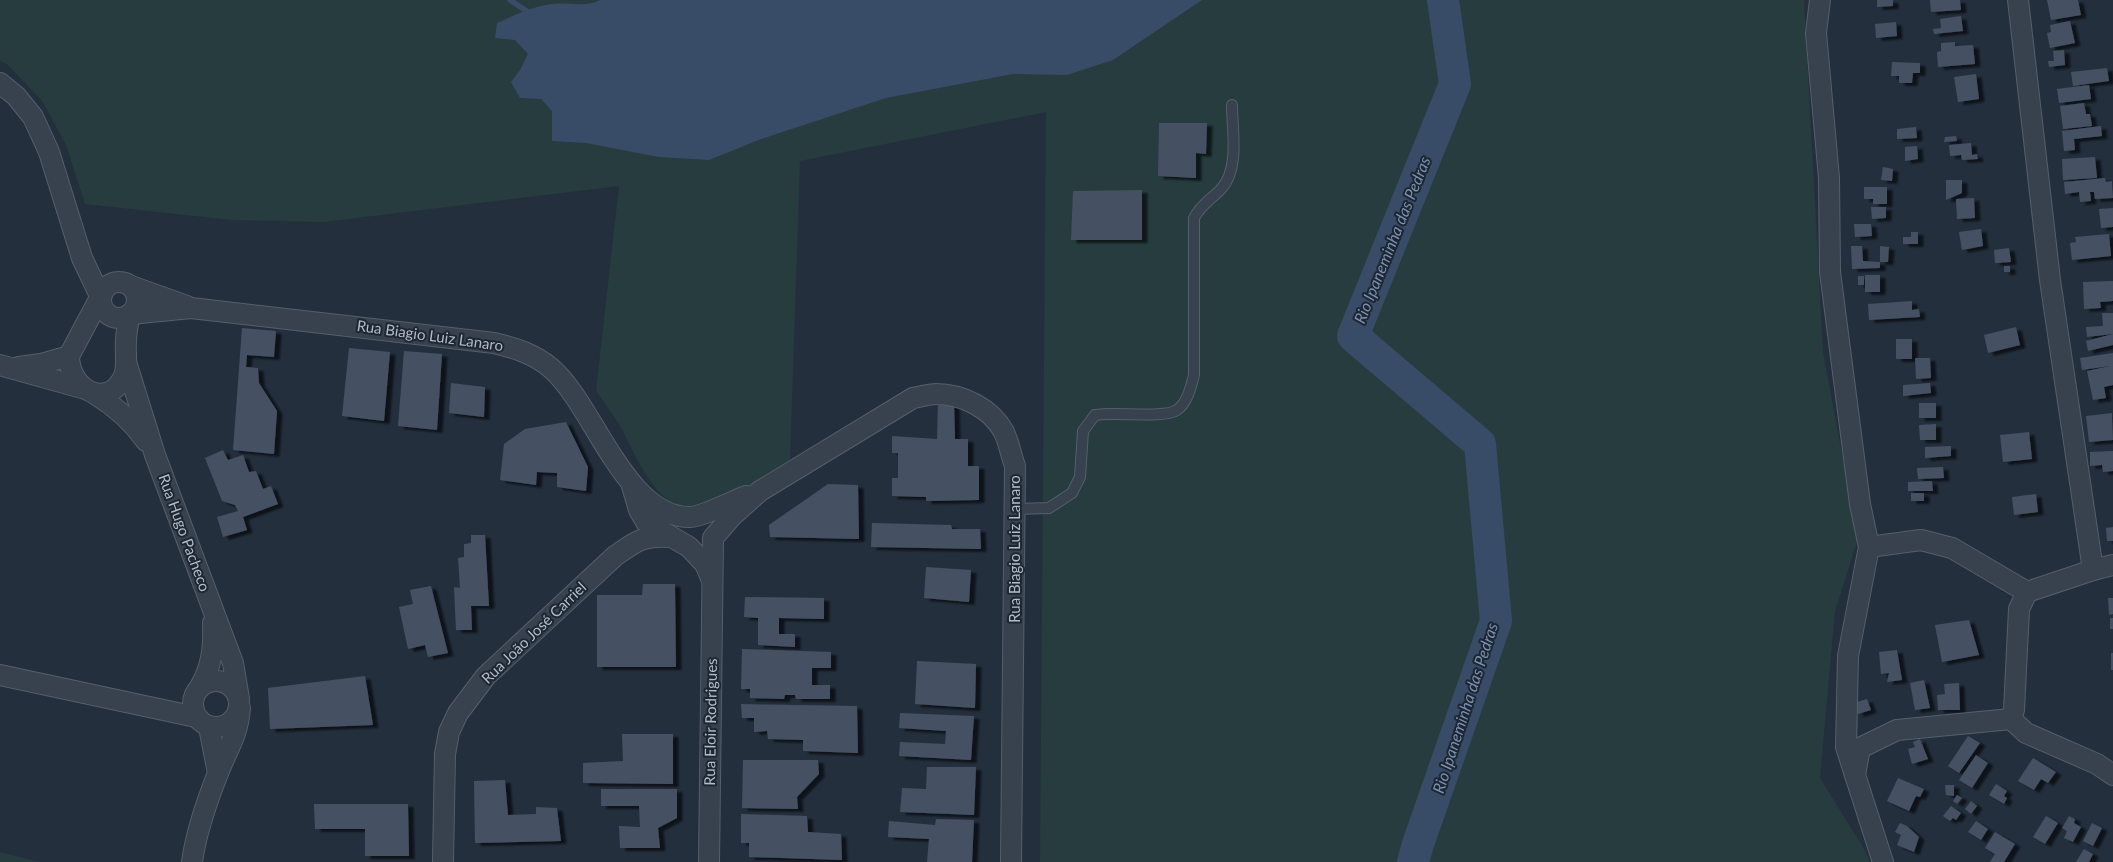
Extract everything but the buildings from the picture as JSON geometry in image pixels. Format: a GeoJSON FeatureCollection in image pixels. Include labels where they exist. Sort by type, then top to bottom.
{"type":"FeatureCollection","features":[{"type":"Feature","properties":{"kind":"street"},"geometry":{"type":"LineString","coordinates":[[1820,0],[1816,33],[1829,178],[1830,272],[1860,504],[1869,546],[1848,656],[1846,747],[1884,862]]}},
{"type":"Feature","properties":{"kind":"street"},"geometry":{"type":"LineString","coordinates":[[2018,0],[2050,280],[2093,570]]}},
{"type":"Feature","properties":{"kind":"street"},"geometry":{"type":"LineString","coordinates":[[0,83],[16,96],[33,117],[49,152],[82,258],[101,296],[104,310],[108,314],[119,318],[130,314]]}},
{"type":"Feature","properties":{"kind":"street"},"geometry":{"type":"LineString","coordinates":[[2,365],[88,391],[109,391],[119,384],[124,375],[126,339],[130,314],[136,306],[136,295],[126,284],[92,260],[76,238]]}},
{"type":"Feature","properties":{"kind":"street"},"geometry":{"type":"LineString","coordinates":[[88,391],[71,373],[69,356],[101,296],[112,283],[126,284]]}},
{"type":"Feature","properties":{"kind":"street","name":"Rua Biagio Luiz Lanaro"},"geometry":{"type":"LineString","coordinates":[[126,284],[191,308]]}},
{"type":"Feature","properties":{"kind":"street","name":"Rua Biagio Luiz Lanaro"},"geometry":{"type":"LineString","coordinates":[[130,314],[191,308],[494,342],[521,350],[537,358],[553,370],[569,388],[634,494],[646,522],[689,547]]}},
{"type":"Feature","properties":{"kind":"street"},"geometry":{"type":"LineString","coordinates":[[2,365],[27,366],[69,356]]}},
{"type":"Feature","properties":{"kind":"street","name":"Rua Hugo Pacheco"},"geometry":{"type":"LineString","coordinates":[[126,362],[155,455],[233,662],[240,703],[236,733],[218,773],[195,842],[192,862]]}},
{"type":"Feature","properties":{"kind":"street","name":"Rua Hugo Pacheco"},"geometry":{"type":"LineString","coordinates":[[88,391],[112,405],[127,418],[155,455]]}},
{"type":"Feature","properties":{"kind":"street","name":"Rua Biagio Luiz Lanaro"},"geometry":{"type":"LineString","coordinates":[[634,494],[668,513],[692,518],[760,491],[913,398],[934,394],[956,396],[978,406],[993,417],[1004,432],[1015,466],[1011,862]]}},
{"type":"Feature","properties":{"kind":"street","name":"Rua Biagio Luiz Lanaro"},"geometry":{"type":"LineString","coordinates":[[713,538],[732,516],[760,491]]}},
{"type":"Feature","properties":{"kind":"street","name":"Rua João José Carriel"},"geometry":{"type":"LineString","coordinates":[[616,556],[632,528],[634,494]]}},
{"type":"Feature","properties":{"kind":"street"},"geometry":{"type":"LineString","coordinates":[[702,517],[713,528],[713,538],[705,547],[694,549],[685,544],[681,534],[684,524],[692,518],[702,517]]}},
{"type":"Feature","properties":{"kind":"street","name":"Rua João José Carriel"},"geometry":{"type":"LineString","coordinates":[[443,862],[445,754],[449,732],[458,713],[486,676],[616,556],[637,540],[650,536],[670,536]]}},
{"type":"Feature","properties":{"kind":"street","name":"Rua Eloir Rodrigues"},"geometry":{"type":"LineString","coordinates":[[709,862],[713,538]]}},
{"type":"Feature","properties":{"kind":"street"},"geometry":{"type":"LineString","coordinates":[[1869,546],[1921,540],[1952,548],[2027,592]]}},
{"type":"Feature","properties":{"kind":"street","name":"Rua Eloir Rodrigues"},"geometry":{"type":"LineString","coordinates":[[689,547],[705,564],[713,582]]}},
{"type":"Feature","properties":{"kind":"street"},"geometry":{"type":"LineString","coordinates":[[2011,719],[2014,710],[2019,609],[2027,592],[2113,565]]}},
{"type":"Feature","properties":{"kind":"street","name":"Rua Hugo Pacheco"},"geometry":{"type":"LineString","coordinates":[[198,690],[208,673],[213,654],[213,611]]}},
{"type":"Feature","properties":{"kind":"street"},"geometry":{"type":"LineString","coordinates":[[0,675],[128,702],[202,722],[225,726],[237,716],[240,703],[231,686],[224,682],[207,682],[198,690],[155,701],[128,702]]}},
{"type":"Feature","properties":{"kind":"street"},"geometry":{"type":"LineString","coordinates":[[198,690],[193,709],[202,722]]}},
{"type":"Feature","properties":{"kind":"street"},"geometry":{"type":"LineString","coordinates":[[1855,775],[1860,748],[1897,730],[2011,719],[2026,733],[2097,764],[2113,775]]}},
{"type":"Feature","properties":{"kind":"street","name":"Rua Hugo Pacheco"},"geometry":{"type":"LineString","coordinates":[[202,722],[218,773]]}},
{"type":"Feature","properties":{"kind":"lane"},"geometry":{"type":"LineString","coordinates":[[1016,510],[1049,508],[1072,493],[1080,477],[1083,431],[1095,415],[1109,412],[1158,415],[1177,410],[1188,396],[1194,375],[1194,218],[1201,206],[1222,189],[1228,179],[1232,162],[1232,105]]}},
{"type":"Feature","properties":{"kind":"green space"},"geometry":{"type":"Polygon","coordinates":[[[0,0],[1804,0],[1823,352],[1858,539],[1835,611],[1820,778],[1866,852],[1870,862],[1040,862],[1046,112],[800,161],[790,460],[729,496],[702,505],[689,507],[677,505],[656,488],[647,476],[617,422],[596,391],[619,186],[324,222],[231,220],[85,204],[66,145],[43,102],[7,64],[0,61],[0,0]]]}},
{"type":"Feature","properties":{"kind":"green space"},"geometry":{"type":"Polygon","coordinates":[[[0,852],[39,862],[0,862],[0,852]]]}},
{"type":"Feature","properties":{"kind":"water"},"geometry":{"type":"Polygon","coordinates":[[[600,0],[1202,0],[1113,60],[1067,75],[1013,74],[886,98],[761,139],[709,160],[659,157],[586,143],[552,141],[552,111],[541,99],[520,98],[511,82],[528,54],[515,40],[495,38],[497,23],[524,11],[546,5],[589,4],[600,0]]]}},
{"type":"Feature","properties":{"kind":"waterway"},"geometry":{"type":"LineString","coordinates":[[510,0],[531,14]]}},
{"type":"Feature","properties":{"kind":"waterway","name":"Rio Ipaneminha das Pedras"},"geometry":{"type":"LineString","coordinates":[[1413,862],[1496,621],[1480,444],[1353,336],[1455,84],[1443,0]]}}]}
